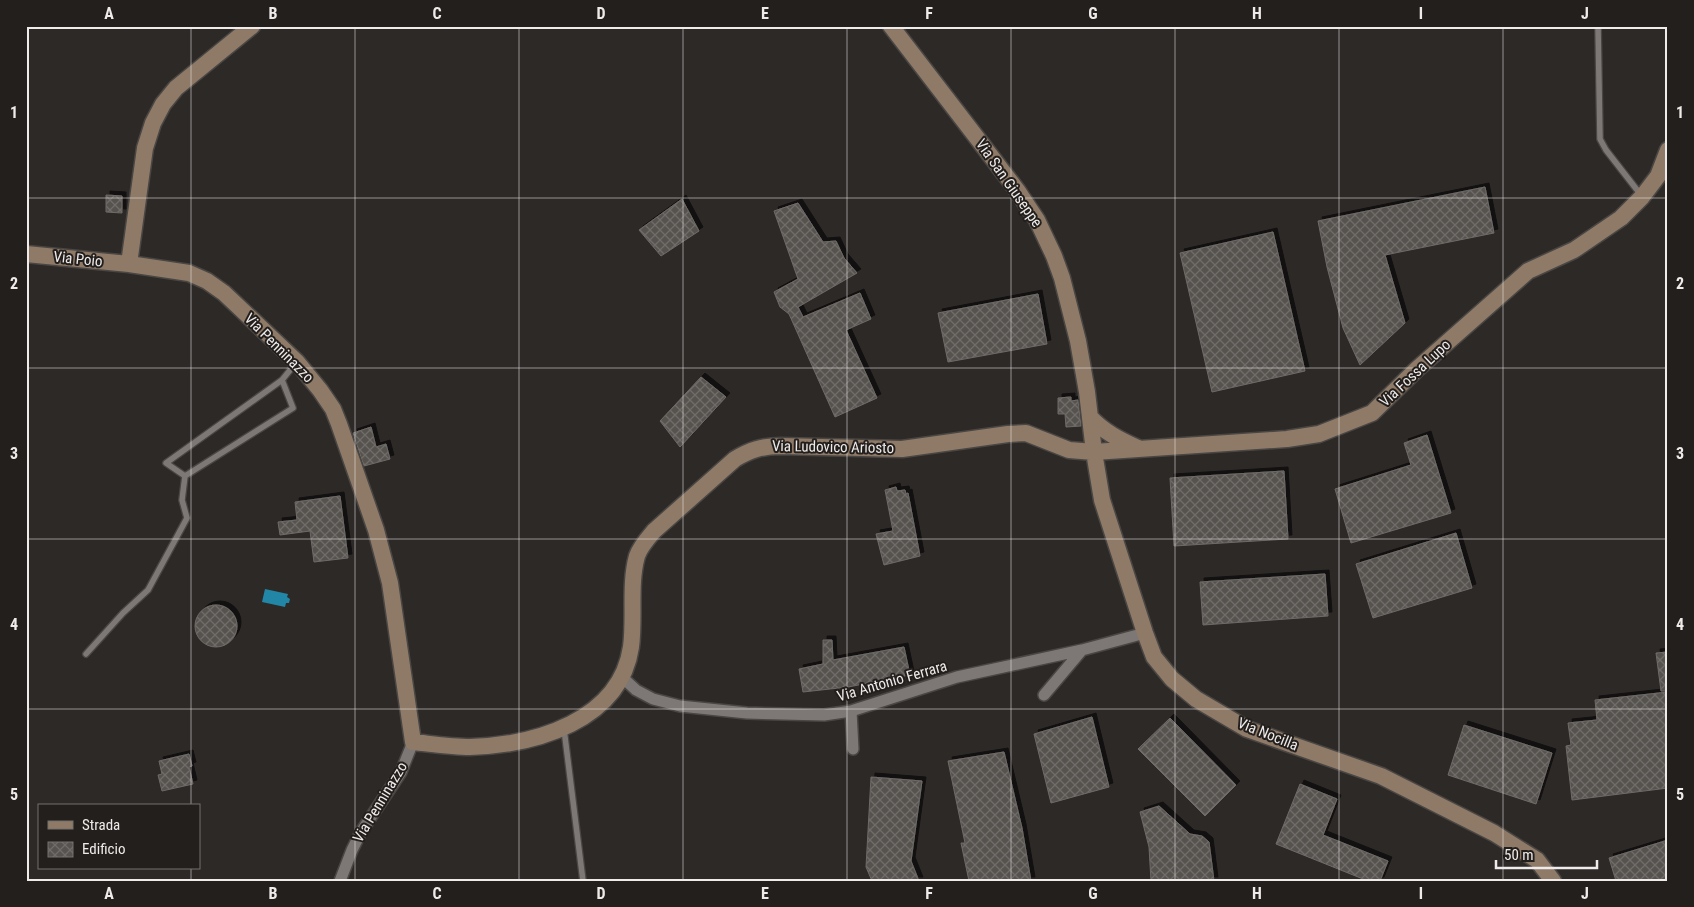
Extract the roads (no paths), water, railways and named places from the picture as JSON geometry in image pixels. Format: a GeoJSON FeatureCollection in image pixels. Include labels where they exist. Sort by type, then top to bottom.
{"type":"FeatureCollection","features":[{"type":"Feature","properties":{"kind":"street"},"geometry":{"type":"LineString","coordinates":[[129,264],[145,148],[153,123],[176,88],[252,26]]}},
{"type":"Feature","properties":{"kind":"street","name":"Via San Giuseppe"},"geometry":{"type":"LineString","coordinates":[[891,26],[1037,220],[1062,278],[1078,341],[1094,452]]}},
{"type":"Feature","properties":{"kind":"street","name":"Via Fossa Lupo"},"geometry":{"type":"LineString","coordinates":[[1094,452],[1287,439],[1319,434],[1372,413],[1417,369],[1528,271],[1574,250],[1621,218],[1658,176],[1668,150]]}},
{"type":"Feature","properties":{"kind":"street","name":"Via Poio"},"geometry":{"type":"LineString","coordinates":[[26,254],[129,264]]}},
{"type":"Feature","properties":{"kind":"street","name":"Via Penninazzo"},"geometry":{"type":"LineString","coordinates":[[129,264],[189,273],[207,281],[224,294],[297,362],[333,409],[376,530],[390,583],[413,742],[401,772],[361,832],[340,881]]}},
{"type":"Feature","properties":{"kind":"street"},"geometry":{"type":"LineString","coordinates":[[1090,417],[1100,427],[1118,439],[1143,450]]}},
{"type":"Feature","properties":{"kind":"street","name":"Via Ludovico Ariosto"},"geometry":{"type":"LineString","coordinates":[[413,742],[470,747],[499,744],[529,738],[564,727],[588,715],[605,700],[622,677],[628,665],[631,645],[635,571],[638,555],[645,542],[654,531],[734,459],[750,450],[765,446],[902,449],[1026,433],[1069,450],[1094,452]]}},
{"type":"Feature","properties":{"kind":"street","name":"Via Nocilla"},"geometry":{"type":"LineString","coordinates":[[1094,452],[1102,500],[1145,633],[1154,657],[1172,679],[1196,699],[1247,729],[1381,776],[1494,833],[1537,860],[1553,881]]}},
{"type":"Feature","properties":{"kind":"street","name":"Via Antonio Ferrara"},"geometry":{"type":"LineString","coordinates":[[622,677],[636,690],[653,699],[680,706],[747,712],[824,714],[851,711],[957,677],[1082,650],[1145,633]]}},
{"type":"Feature","properties":{"kind":"street"},"geometry":{"type":"LineString","coordinates":[[1044,695],[1082,650]]}},
{"type":"Feature","properties":{"kind":"street"},"geometry":{"type":"LineString","coordinates":[[851,711],[853,750]]}},
{"type":"Feature","properties":{"kind":"lane"},"geometry":{"type":"LineString","coordinates":[[1598,26],[1600,139],[1606,150],[1642,196]]}},
{"type":"Feature","properties":{"kind":"lane"},"geometry":{"type":"LineString","coordinates":[[185,476],[166,463],[282,380],[297,362]]}},
{"type":"Feature","properties":{"kind":"lane"},"geometry":{"type":"LineString","coordinates":[[185,476],[293,408],[282,380]]}},
{"type":"Feature","properties":{"kind":"lane"},"geometry":{"type":"LineString","coordinates":[[86,654],[123,613],[148,590],[187,518],[182,500],[185,476]]}},
{"type":"Feature","properties":{"kind":"lane"},"geometry":{"type":"LineString","coordinates":[[564,727],[584,881]]}},
{"type":"Feature","properties":{"kind":"water"},"geometry":{"type":"Polygon","coordinates":[[[265,589],[288,594],[289,603],[286,603],[285,607],[262,602],[265,589]]]}}]}
